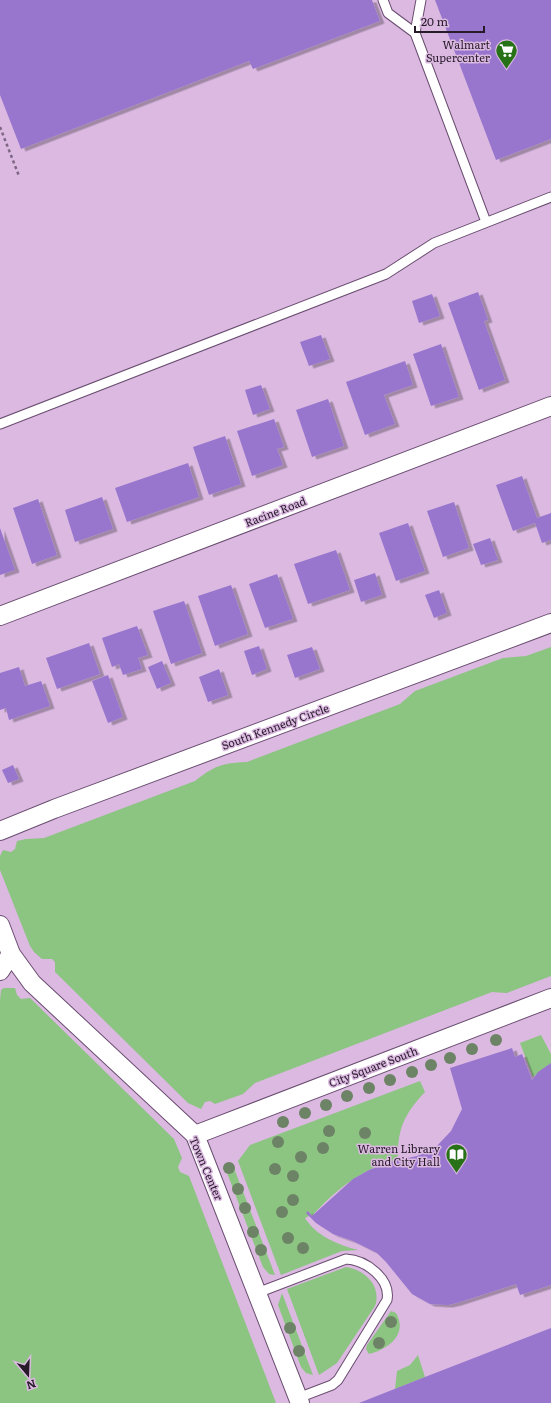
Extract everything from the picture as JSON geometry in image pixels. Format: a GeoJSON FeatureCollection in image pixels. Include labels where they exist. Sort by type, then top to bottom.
{"type":"FeatureCollection","features":[{"type":"Feature","properties":{"kind":"street","name":"Racine Road"},"geometry":{"type":"LineString","coordinates":[[0,616],[551,406]]}},
{"type":"Feature","properties":{"kind":"street","name":"South Kennedy Circle"},"geometry":{"type":"LineString","coordinates":[[0,831],[54,809],[551,623]]}},
{"type":"Feature","properties":{"kind":"street","name":"Town Center"},"geometry":{"type":"LineString","coordinates":[[0,925],[11,954],[32,983],[195,1135],[299,1400]]}},
{"type":"Feature","properties":{"kind":"street"},"geometry":{"type":"LineString","coordinates":[[0,971],[11,954]]}},
{"type":"Feature","properties":{"kind":"street","name":"City Square South"},"geometry":{"type":"LineString","coordinates":[[195,1135],[551,998]]}},
{"type":"Feature","properties":{"kind":"lane"},"geometry":{"type":"LineString","coordinates":[[383,0],[388,13],[415,32]]}},
{"type":"Feature","properties":{"kind":"lane"},"geometry":{"type":"LineString","coordinates":[[421,0],[415,32],[486,222]]}},
{"type":"Feature","properties":{"kind":"lane"},"geometry":{"type":"LineString","coordinates":[[0,424],[386,274],[434,242],[551,197]]}},
{"type":"Feature","properties":{"kind":"lane"},"geometry":{"type":"LineString","coordinates":[[257,1293],[346,1259],[359,1261],[364,1264],[383,1279],[387,1287],[387,1300],[338,1380],[332,1385],[299,1400]]}},
{"type":"Feature","properties":{"kind":"path"},"geometry":{"type":"LineString","coordinates":[[0,127],[19,176]]}},
{"type":"Feature","properties":{"kind":"green space"},"geometry":{"type":"Polygon","coordinates":[[[551,647],[551,976],[507,993],[492,992],[255,1083],[243,1094],[215,1104],[210,1101],[205,1102],[201,1109],[188,1103],[55,972],[55,962],[52,959],[42,959],[30,946],[0,870],[0,856],[3,850],[11,852],[15,849],[17,841],[44,838],[195,781],[219,766],[231,763],[247,762],[400,704],[415,691],[503,658],[526,656],[551,647]]]}},
{"type":"Feature","properties":{"kind":"green space"},"geometry":{"type":"Polygon","coordinates":[[[4,988],[15,988],[17,995],[21,999],[30,998],[174,1139],[182,1158],[178,1167],[180,1172],[189,1176],[276,1403],[0,1403],[0,1000],[1,990],[4,988]]]}},
{"type":"Feature","properties":{"kind":"green space"},"geometry":{"type":"Polygon","coordinates":[[[541,1035],[551,1054],[551,1063],[533,1077],[520,1043],[541,1035]]]}},
{"type":"Feature","properties":{"kind":"green space"},"geometry":{"type":"Polygon","coordinates":[[[420,1081],[425,1092],[407,1115],[403,1123],[399,1140],[398,1160],[385,1163],[362,1174],[330,1197],[312,1216],[308,1211],[309,1216],[305,1218],[315,1230],[328,1239],[358,1250],[342,1251],[281,1275],[238,1161],[250,1145],[420,1081]]]}},
{"type":"Feature","properties":{"kind":"green space"},"geometry":{"type":"Polygon","coordinates":[[[232,1163],[275,1275],[269,1274],[263,1267],[224,1165],[232,1163]]]}},
{"type":"Feature","properties":{"kind":"green space"},"geometry":{"type":"Polygon","coordinates":[[[346,1267],[360,1272],[370,1280],[374,1286],[377,1299],[375,1306],[337,1363],[319,1375],[287,1289],[346,1267]]]}},
{"type":"Feature","properties":{"kind":"green space"},"geometry":{"type":"Polygon","coordinates":[[[282,1293],[313,1375],[306,1373],[301,1367],[278,1305],[282,1293]]]}},
{"type":"Feature","properties":{"kind":"green space"},"geometry":{"type":"Polygon","coordinates":[[[391,1311],[396,1313],[399,1321],[400,1328],[398,1334],[389,1344],[376,1352],[369,1354],[366,1349],[367,1345],[391,1311]]]}},
{"type":"Feature","properties":{"kind":"green space"},"geometry":{"type":"Polygon","coordinates":[[[418,1355],[425,1377],[395,1389],[397,1371],[410,1365],[418,1355]]]}},
{"type":"Feature","properties":{"kind":"building"},"geometry":{"type":"Polygon","coordinates":[[[0,0],[372,0],[380,21],[253,69],[249,61],[21,149],[0,95],[0,0]]]}},
{"type":"Feature","properties":{"kind":"building","name":"Walmart Supercenter"},"geometry":{"type":"Polygon","coordinates":[[[435,0],[551,0],[551,139],[496,160],[435,0]]]}},
{"type":"Feature","properties":{"kind":"building"},"geometry":{"type":"Polygon","coordinates":[[[478,292],[488,320],[484,321],[505,380],[479,390],[448,303],[478,292]]]}},
{"type":"Feature","properties":{"kind":"building"},"geometry":{"type":"Polygon","coordinates":[[[432,294],[440,316],[419,323],[412,301],[432,294]]]}},
{"type":"Feature","properties":{"kind":"building"},"geometry":{"type":"Polygon","coordinates":[[[321,335],[330,359],[309,366],[300,342],[321,335]]]}},
{"type":"Feature","properties":{"kind":"building"},"geometry":{"type":"Polygon","coordinates":[[[441,344],[459,397],[431,406],[413,354],[441,344]]]}},
{"type":"Feature","properties":{"kind":"building"},"geometry":{"type":"Polygon","coordinates":[[[405,361],[413,385],[384,395],[395,424],[365,435],[346,382],[405,361]]]}},
{"type":"Feature","properties":{"kind":"building"},"geometry":{"type":"Polygon","coordinates":[[[261,385],[270,409],[253,415],[245,390],[261,385]]]}},
{"type":"Feature","properties":{"kind":"building"},"geometry":{"type":"Polygon","coordinates":[[[328,399],[344,446],[312,457],[296,410],[328,399]]]}},
{"type":"Feature","properties":{"kind":"building"},"geometry":{"type":"Polygon","coordinates":[[[274,419],[284,447],[277,449],[283,465],[252,476],[237,431],[274,419]]]}},
{"type":"Feature","properties":{"kind":"building"},"geometry":{"type":"Polygon","coordinates":[[[225,436],[241,484],[209,495],[193,447],[225,436]]]}},
{"type":"Feature","properties":{"kind":"building"},"geometry":{"type":"Polygon","coordinates":[[[188,463],[199,497],[127,522],[115,488],[188,463]]]}},
{"type":"Feature","properties":{"kind":"building"},"geometry":{"type":"Polygon","coordinates":[[[522,476],[537,518],[551,513],[551,540],[542,543],[535,523],[513,531],[496,485],[522,476]]]}},
{"type":"Feature","properties":{"kind":"building"},"geometry":{"type":"Polygon","coordinates":[[[102,497],[113,529],[75,542],[65,510],[102,497]]]}},
{"type":"Feature","properties":{"kind":"building"},"geometry":{"type":"Polygon","coordinates":[[[38,499],[57,555],[32,564],[13,508],[38,499]]]}},
{"type":"Feature","properties":{"kind":"building"},"geometry":{"type":"Polygon","coordinates":[[[454,502],[469,548],[443,557],[427,511],[454,502]]]}},
{"type":"Feature","properties":{"kind":"building"},"geometry":{"type":"Polygon","coordinates":[[[408,523],[425,571],[396,581],[379,533],[408,523]]]}},
{"type":"Feature","properties":{"kind":"building"},"geometry":{"type":"Polygon","coordinates":[[[0,528],[15,570],[0,575],[0,528]]]}},
{"type":"Feature","properties":{"kind":"building"},"geometry":{"type":"Polygon","coordinates":[[[490,538],[498,560],[481,565],[473,544],[490,538]]]}},
{"type":"Feature","properties":{"kind":"building"},"geometry":{"type":"Polygon","coordinates":[[[336,550],[350,590],[308,604],[294,564],[336,550]]]}},
{"type":"Feature","properties":{"kind":"building"},"geometry":{"type":"Polygon","coordinates":[[[375,573],[382,595],[361,602],[354,580],[375,573]]]}},
{"type":"Feature","properties":{"kind":"building"},"geometry":{"type":"Polygon","coordinates":[[[277,574],[293,619],[265,628],[249,584],[277,574]]]}},
{"type":"Feature","properties":{"kind":"building"},"geometry":{"type":"Polygon","coordinates":[[[231,585],[248,634],[215,646],[198,596],[231,585]]]}},
{"type":"Feature","properties":{"kind":"building"},"geometry":{"type":"Polygon","coordinates":[[[439,590],[447,613],[434,618],[425,595],[439,590]]]}},
{"type":"Feature","properties":{"kind":"building"},"geometry":{"type":"Polygon","coordinates":[[[184,601],[202,653],[171,664],[153,611],[184,601]]]}},
{"type":"Feature","properties":{"kind":"building"},"geometry":{"type":"Polygon","coordinates":[[[137,626],[148,655],[138,658],[142,669],[123,675],[119,664],[112,667],[102,638],[137,626]]]}},
{"type":"Feature","properties":{"kind":"building"},"geometry":{"type":"Polygon","coordinates":[[[89,643],[100,674],[57,689],[46,658],[89,643]]]}},
{"type":"Feature","properties":{"kind":"building"},"geometry":{"type":"Polygon","coordinates":[[[259,646],[267,669],[252,675],[244,651],[259,646]]]}},
{"type":"Feature","properties":{"kind":"building"},"geometry":{"type":"Polygon","coordinates":[[[312,647],[320,669],[295,678],[287,655],[312,647]]]}},
{"type":"Feature","properties":{"kind":"building"},"geometry":{"type":"Polygon","coordinates":[[[162,661],[171,683],[157,689],[148,667],[162,661]]]}},
{"type":"Feature","properties":{"kind":"building"},"geometry":{"type":"Polygon","coordinates":[[[19,667],[25,686],[41,681],[50,706],[9,720],[6,708],[0,710],[0,673],[19,667]]]}},
{"type":"Feature","properties":{"kind":"building"},"geometry":{"type":"Polygon","coordinates":[[[219,669],[228,695],[208,702],[199,677],[219,669]]]}},
{"type":"Feature","properties":{"kind":"building"},"geometry":{"type":"Polygon","coordinates":[[[108,675],[123,717],[108,723],[92,681],[108,675]]]}},
{"type":"Feature","properties":{"kind":"building"},"geometry":{"type":"Polygon","coordinates":[[[13,765],[19,779],[8,783],[2,770],[13,765]]]}},
{"type":"Feature","properties":{"kind":"building","name":"Warren Library and City Hall"},"geometry":{"type":"Polygon","coordinates":[[[512,1048],[515,1057],[522,1054],[532,1080],[538,1072],[551,1063],[551,1285],[520,1295],[516,1284],[457,1303],[448,1305],[430,1304],[412,1294],[377,1253],[353,1241],[333,1234],[316,1223],[306,1213],[308,1211],[312,1216],[353,1179],[369,1170],[393,1161],[417,1156],[435,1148],[451,1131],[462,1109],[450,1068],[512,1048]]]}},
{"type":"Feature","properties":{"kind":"building"},"geometry":{"type":"Polygon","coordinates":[[[551,1328],[551,1403],[359,1403],[425,1377],[551,1328]]]}},
{"type":"Feature","properties":{"kind":"place","name":"Walmart Supercenter"},"geometry":{"type":"Point","coordinates":[506,70]}},
{"type":"Feature","properties":{"kind":"place","name":"Warren Library and City Hall"},"geometry":{"type":"Point","coordinates":[456,1174]}}]}
